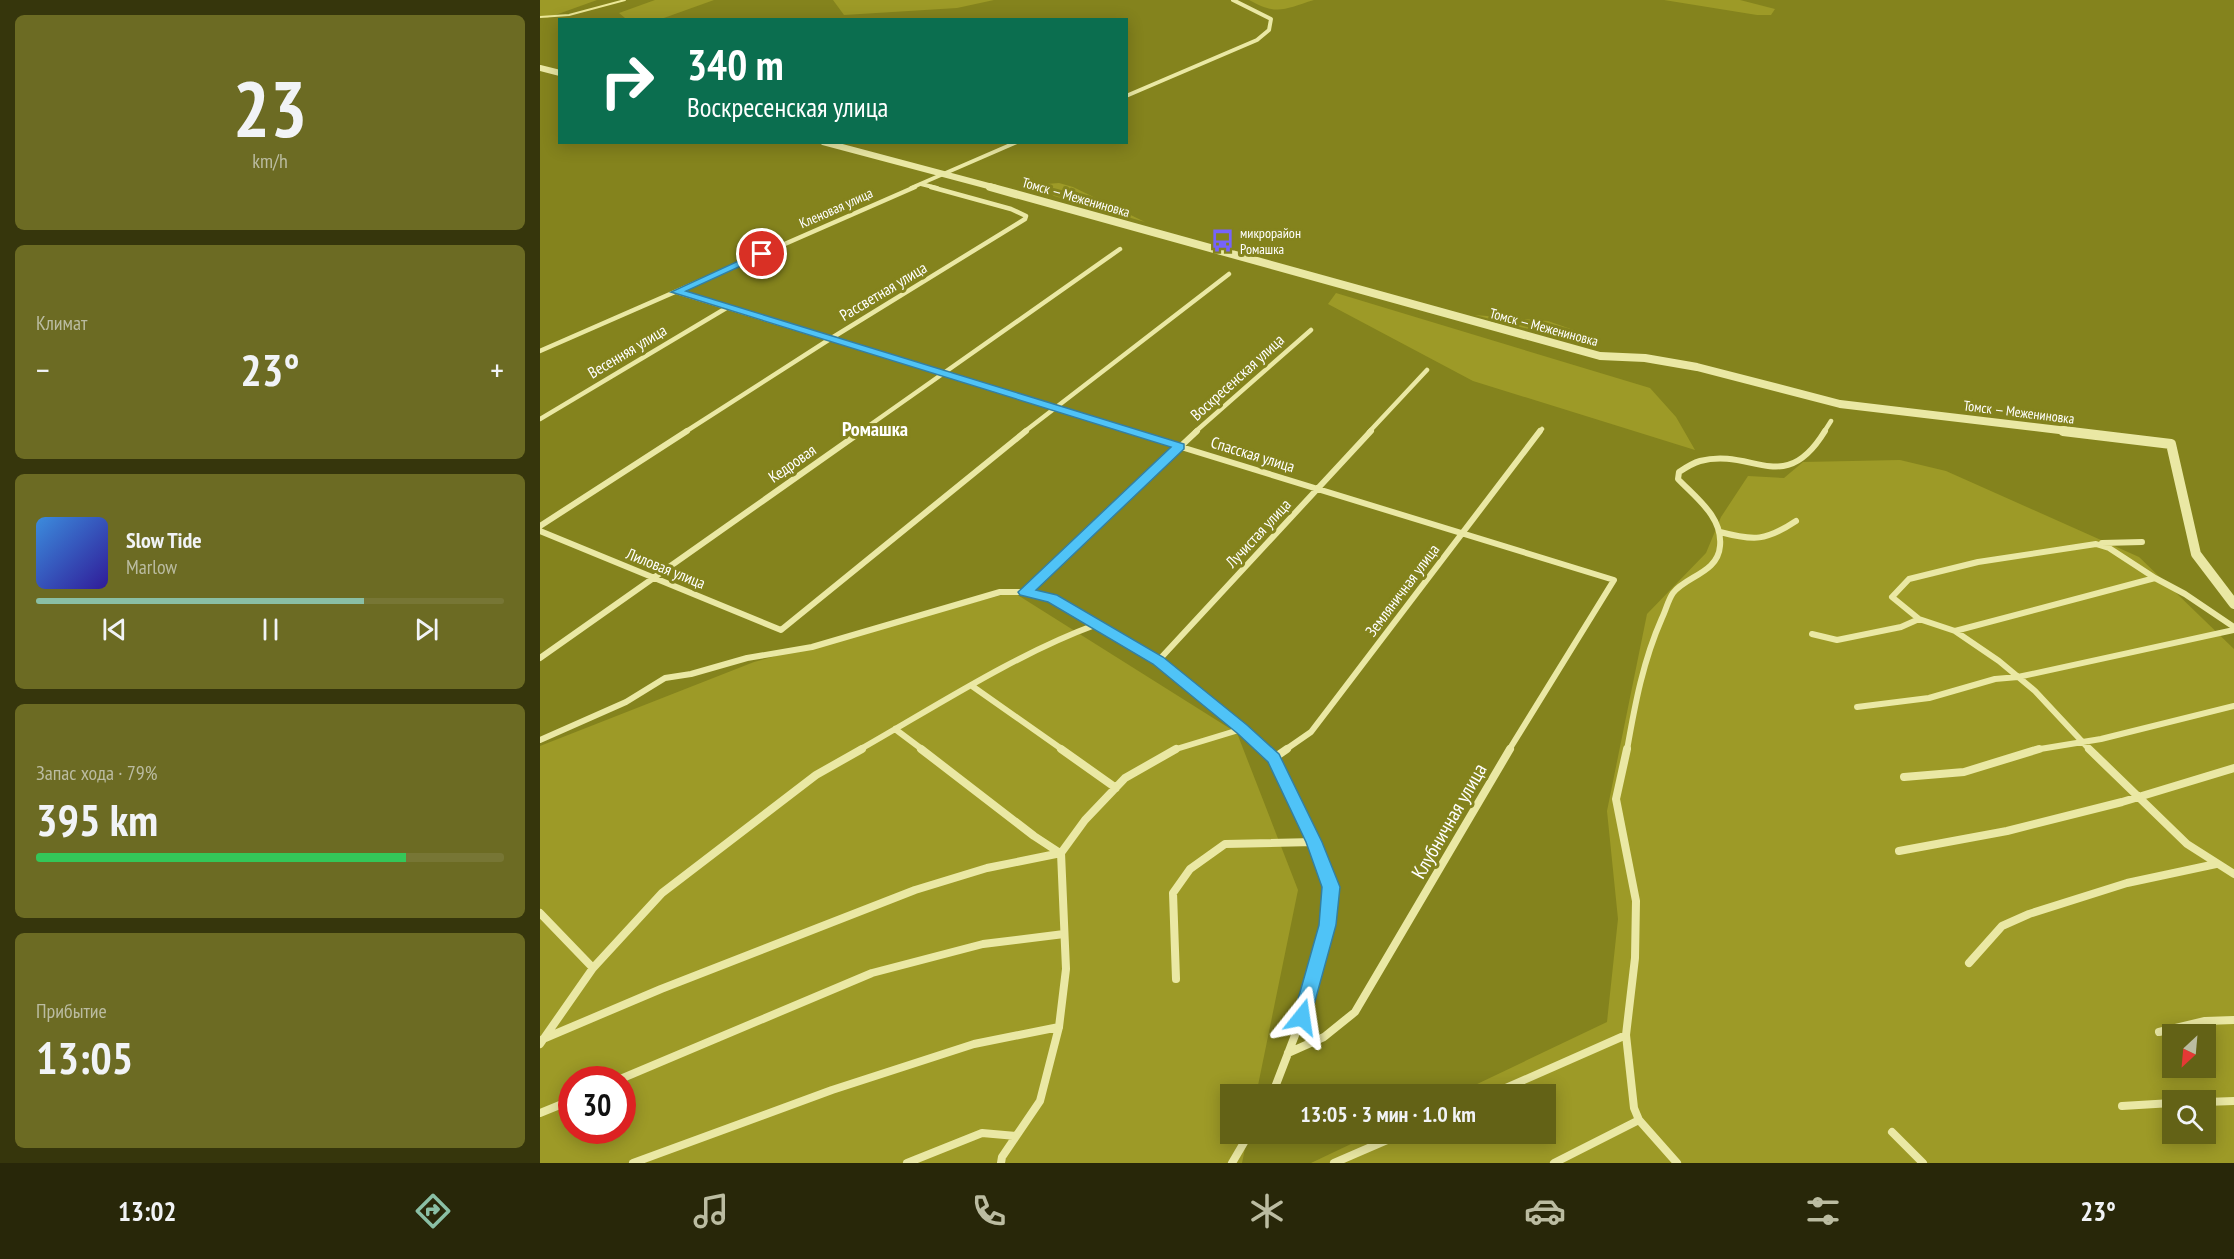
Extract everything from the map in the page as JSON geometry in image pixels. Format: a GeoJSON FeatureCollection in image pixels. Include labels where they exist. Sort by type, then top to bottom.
{"type":"FeatureCollection","features":[{"type":"Feature","properties":{"kind":"street"},"geometry":{"type":"LineString","coordinates":[[1128,95],[1257,40],[1269,30],[1271,20],[1233,0]]}},
{"type":"Feature","properties":{"kind":"street"},"geometry":{"type":"LineString","coordinates":[[540,68],[558,72]]}},
{"type":"Feature","properties":{"kind":"street","name":"Томск — Межениновка"},"geometry":{"type":"LineString","coordinates":[[831,144],[1600,356],[1645,358],[1697,367],[1840,404],[2171,444],[2196,554],[2234,604]]}},
{"type":"Feature","properties":{"kind":"street","name":"Кленовая улица"},"geometry":{"type":"LineString","coordinates":[[540,351],[1012,144]]}},
{"type":"Feature","properties":{"kind":"street","name":"Рассветная улица"},"geometry":{"type":"LineString","coordinates":[[540,526],[830,339],[1025,219],[1026,216],[1011,208],[921,184]]}},
{"type":"Feature","properties":{"kind":"street","name":"Кедровая"},"geometry":{"type":"LineString","coordinates":[[540,658],[1119,249]]}},
{"type":"Feature","properties":{"kind":"street"},"geometry":{"type":"LineString","coordinates":[[1054,408],[1229,274]]}},
{"type":"Feature","properties":{"kind":"street","name":"Спасская улица"},"geometry":{"type":"LineString","coordinates":[[677,292],[1614,580]]}},
{"type":"Feature","properties":{"kind":"street","name":"Весенняя улица"},"geometry":{"type":"LineString","coordinates":[[540,419],[728,308]]}},
{"type":"Feature","properties":{"kind":"street","name":"Воскресенская улица"},"geometry":{"type":"LineString","coordinates":[[1025,592],[1180,446],[1311,330]]}},
{"type":"Feature","properties":{"kind":"street","name":"Лучистая улица"},"geometry":{"type":"LineString","coordinates":[[1158,661],[1427,370]]}},
{"type":"Feature","properties":{"kind":"street","name":"Лиловая улица"},"geometry":{"type":"LineString","coordinates":[[540,531],[781,630],[1054,408]]}},
{"type":"Feature","properties":{"kind":"street"},"geometry":{"type":"LineString","coordinates":[[1677,1163],[1639,1120],[1634,1108],[1626,1035],[1635,958],[1636,901],[1616,799],[1625,763],[1638,684],[1653,636],[1674,592],[1707,570],[1720,549],[1720,532],[1713,516],[1678,479],[1680,472],[1692,463],[1713,459],[1731,460],[1765,468],[1788,465],[1814,451],[1831,421]]}},
{"type":"Feature","properties":{"kind":"street","name":"Земляничная улица"},"geometry":{"type":"LineString","coordinates":[[1274,758],[1311,732],[1542,429]]}},
{"type":"Feature","properties":{"kind":"street"},"geometry":{"type":"LineString","coordinates":[[1720,532],[1752,539],[1767,539],[1796,521]]}},
{"type":"Feature","properties":{"kind":"street"},"geometry":{"type":"LineString","coordinates":[[2142,542],[2096,544],[1978,562],[1909,579],[1892,597],[1919,619],[1955,632],[2018,677],[2035,691],[2137,798],[2187,844],[2234,874]]}},
{"type":"Feature","properties":{"kind":"street"},"geometry":{"type":"LineString","coordinates":[[2096,544],[2109,548],[2154,578],[2186,594],[2234,628]]}},
{"type":"Feature","properties":{"kind":"street"},"geometry":{"type":"LineString","coordinates":[[1955,632],[2154,578]]}},
{"type":"Feature","properties":{"kind":"street","name":"Клубничная улица"},"geometry":{"type":"LineString","coordinates":[[1288,1053],[1312,1045],[1333,1032],[1355,1012],[1510,748],[1614,580]]}},
{"type":"Feature","properties":{"kind":"street"},"geometry":{"type":"LineString","coordinates":[[540,740],[626,702],[665,678],[691,674],[747,658],[812,647],[1000,592],[1025,592],[1052,598],[1158,661],[1274,758],[1314,842],[1331,887],[1327,925],[1302,1017],[1276,1084]]}},
{"type":"Feature","properties":{"kind":"street"},"geometry":{"type":"LineString","coordinates":[[1812,634],[1837,640],[1901,627],[1919,619]]}},
{"type":"Feature","properties":{"kind":"street"},"geometry":{"type":"LineString","coordinates":[[541,1041],[592,968],[662,894],[816,775],[972,686],[1068,635],[1095,625]]}},
{"type":"Feature","properties":{"kind":"street"},"geometry":{"type":"LineString","coordinates":[[1857,707],[1929,698],[1995,679],[2018,677],[2234,628]]}},
{"type":"Feature","properties":{"kind":"street"},"geometry":{"type":"LineString","coordinates":[[972,686],[1116,788]]}},
{"type":"Feature","properties":{"kind":"street"},"geometry":{"type":"LineString","coordinates":[[1904,777],[1964,772],[2041,748],[2083,743],[2234,706]]}},
{"type":"Feature","properties":{"kind":"street"},"geometry":{"type":"LineString","coordinates":[[895,729],[1034,836],[1061,853]]}},
{"type":"Feature","properties":{"kind":"street"},"geometry":{"type":"LineString","coordinates":[[1001,1163],[1002,1157],[1040,1101],[1059,1027],[1066,969],[1061,853],[1085,820],[1125,778],[1176,749],[1242,729]]}},
{"type":"Feature","properties":{"kind":"street"},"geometry":{"type":"LineString","coordinates":[[1899,851],[2007,831],[2137,798],[2234,768]]}},
{"type":"Feature","properties":{"kind":"street"},"geometry":{"type":"LineString","coordinates":[[1176,979],[1173,893],[1190,868],[1225,844],[1314,842]]}},
{"type":"Feature","properties":{"kind":"street"},"geometry":{"type":"LineString","coordinates":[[541,1041],[662,989],[915,890],[987,868],[1061,853]]}},
{"type":"Feature","properties":{"kind":"street"},"geometry":{"type":"LineString","coordinates":[[1969,963],[2002,926],[2028,914],[2127,883],[2216,864]]}},
{"type":"Feature","properties":{"kind":"street"},"geometry":{"type":"LineString","coordinates":[[540,913],[592,968]]}},
{"type":"Feature","properties":{"kind":"street"},"geometry":{"type":"LineString","coordinates":[[636,1072],[872,973],[983,944],[1064,934]]}},
{"type":"Feature","properties":{"kind":"street"},"geometry":{"type":"LineString","coordinates":[[2159,1032],[2205,1021],[2234,1020]]}},
{"type":"Feature","properties":{"kind":"street"},"geometry":{"type":"LineString","coordinates":[[633,1163],[832,1090],[963,1047],[1059,1027]]}},
{"type":"Feature","properties":{"kind":"street"},"geometry":{"type":"LineString","coordinates":[[1515,1084],[1626,1035]]}},
{"type":"Feature","properties":{"kind":"street"},"geometry":{"type":"LineString","coordinates":[[2216,1102],[2234,1101]]}},
{"type":"Feature","properties":{"kind":"street"},"geometry":{"type":"LineString","coordinates":[[2122,1106],[2162,1104]]}},
{"type":"Feature","properties":{"kind":"street"},"geometry":{"type":"LineString","coordinates":[[540,1113],[558,1106]]}},
{"type":"Feature","properties":{"kind":"street"},"geometry":{"type":"LineString","coordinates":[[1554,1163],[1639,1120]]}},
{"type":"Feature","properties":{"kind":"street"},"geometry":{"type":"LineString","coordinates":[[1892,1132],[1923,1163]]}},
{"type":"Feature","properties":{"kind":"street"},"geometry":{"type":"LineString","coordinates":[[907,1163],[982,1133],[1016,1136]]}},
{"type":"Feature","properties":{"kind":"street"},"geometry":{"type":"LineString","coordinates":[[1232,1163],[1243,1144]]}},
{"type":"Feature","properties":{"kind":"street"},"geometry":{"type":"LineString","coordinates":[[1334,1163],[1378,1144]]}},
{"type":"Feature","properties":{"kind":"shaded area"},"geometry":{"type":"Polygon","coordinates":[[[540,0],[597,0],[547,18],[540,16],[540,0]]]}},
{"type":"Feature","properties":{"kind":"shaded area"},"geometry":{"type":"Polygon","coordinates":[[[655,0],[714,0],[664,18],[625,18],[619,13],[655,0]]]}},
{"type":"Feature","properties":{"kind":"shaded area"},"geometry":{"type":"Polygon","coordinates":[[[833,0],[994,0],[957,8],[844,15],[833,0]]]}},
{"type":"Feature","properties":{"kind":"shaded area"},"geometry":{"type":"Polygon","coordinates":[[[1249,0],[1314,0],[1288,8],[1274,9],[1249,0]]]}},
{"type":"Feature","properties":{"kind":"shaded area"},"geometry":{"type":"Polygon","coordinates":[[[1664,0],[1740,0],[1775,9],[1771,15],[1757,15],[1664,0]]]}},
{"type":"Feature","properties":{"kind":"shaded area"},"geometry":{"type":"Polygon","coordinates":[[[1059,183],[1073,187],[1145,222],[1054,196],[1044,189],[1046,184],[1059,183]]]}},
{"type":"Feature","properties":{"kind":"shaded area"},"geometry":{"type":"Polygon","coordinates":[[[1336,293],[1650,388],[1676,417],[1695,450],[1473,381],[1328,304],[1336,293]]]}},
{"type":"Feature","properties":{"kind":"shaded area"},"geometry":{"type":"Polygon","coordinates":[[[1475,315],[1548,321],[1585,334],[1597,347],[1475,315]]]}},
{"type":"Feature","properties":{"kind":"shaded area"},"geometry":{"type":"Polygon","coordinates":[[[1900,460],[1946,471],[2139,557],[2234,649],[2234,1163],[1311,1163],[1351,1144],[1556,1144],[1556,1084],[1477,1084],[1607,1022],[1618,919],[1607,811],[1647,614],[1706,553],[1721,517],[1748,476],[1784,478],[1803,462],[1900,460]]]}},
{"type":"Feature","properties":{"kind":"shaded area"},"geometry":{"type":"Polygon","coordinates":[[[1013,592],[1237,733],[1298,890],[1258,1084],[1220,1084],[1220,1144],[1246,1144],[1242,1163],[540,1163],[540,746],[754,662],[1013,592]]]}},
{"type":"Feature","properties":{"kind":"waterway"},"geometry":{"type":"LineString","coordinates":[[540,17],[569,15],[625,0]]}},
{"type":"Feature","properties":{"kind":"place","name":"микрорайон Ромашка"},"geometry":{"type":"Point","coordinates":[1222,241]}},
{"type":"Feature","properties":{"kind":"district","name":"Ромашка"},"geometry":{"type":"Point","coordinates":[875,429]}},
{"type":"Feature","properties":{"kind":"route"},"geometry":{"type":"LineString","coordinates":[[762,254],[677,292],[1180,446],[1025,592],[1052,598],[1158,661],[1274,758],[1314,842],[1331,887],[1327,925],[1302,1017]]}}]}
